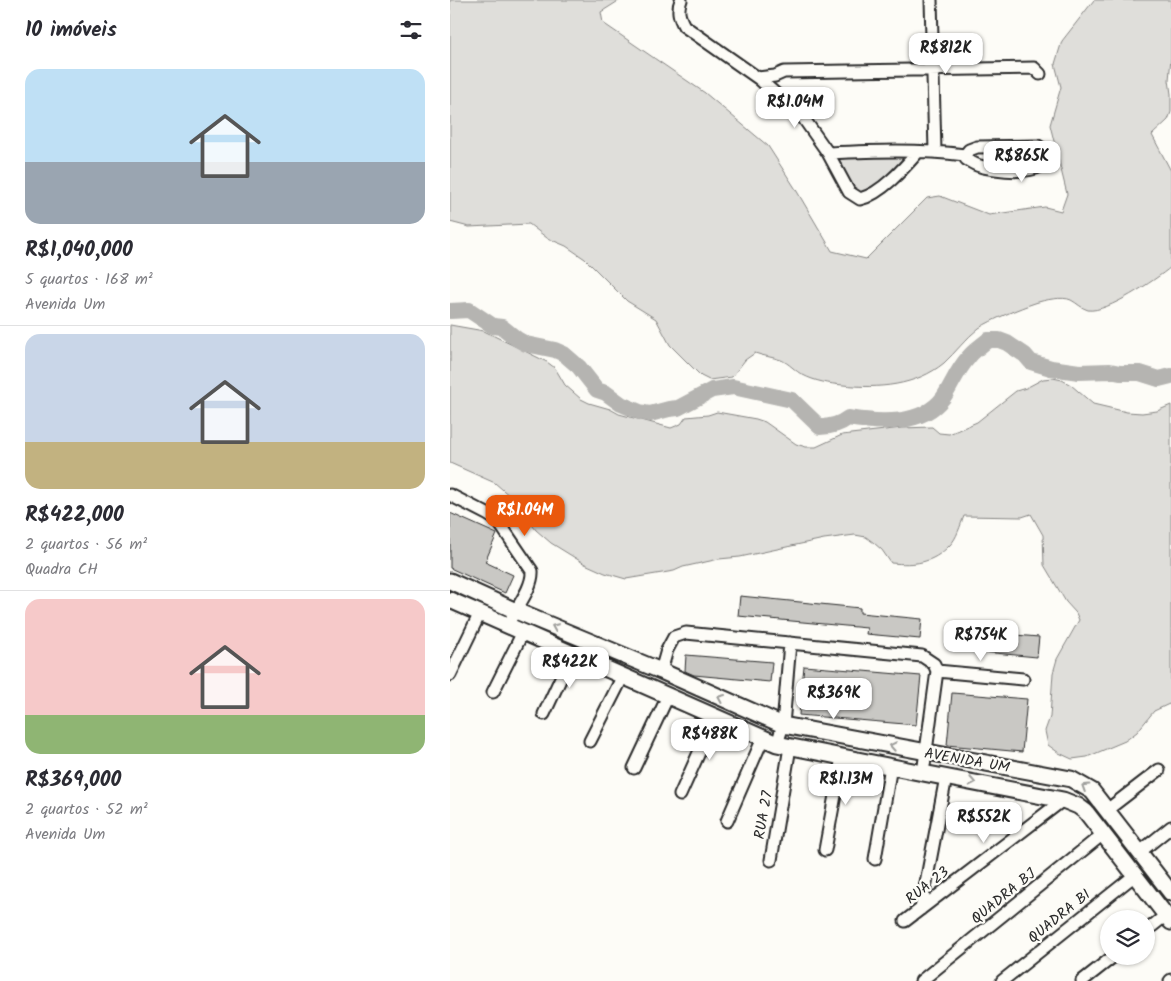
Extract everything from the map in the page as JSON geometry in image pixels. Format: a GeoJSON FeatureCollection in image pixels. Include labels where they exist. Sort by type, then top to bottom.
{"type":"FeatureCollection","features":[{"type":"Feature","properties":{"kind":"street"},"geometry":{"type":"LineString","coordinates":[[681,0],[679,6],[680,18],[684,26],[758,78],[804,119],[828,152],[849,192],[860,199],[870,196],[904,168],[918,152]]}},
{"type":"Feature","properties":{"kind":"street"},"geometry":{"type":"LineString","coordinates":[[931,0],[935,151]]}},
{"type":"Feature","properties":{"kind":"street"},"geometry":{"type":"LineString","coordinates":[[758,78],[775,76],[784,72],[1034,68],[1040,74]]}},
{"type":"Feature","properties":{"kind":"street"},"geometry":{"type":"LineString","coordinates":[[1038,146],[1044,149],[1046,159],[1043,165],[1038,168],[1011,171],[982,167],[966,159],[965,155],[969,150],[977,148],[1038,146]]}},
{"type":"Feature","properties":{"kind":"street"},"geometry":{"type":"LineString","coordinates":[[828,152],[898,150],[935,151],[965,155]]}},
{"type":"Feature","properties":{"kind":"street"},"geometry":{"type":"LineString","coordinates":[[450,496],[498,521],[532,571],[530,584],[508,626]]}},
{"type":"Feature","properties":{"kind":"street","name":"AVENIDA UM"},"geometry":{"type":"LineString","coordinates":[[450,581],[783,725],[1071,779],[1092,791],[1171,892]]}},
{"type":"Feature","properties":{"kind":"street","name":"AVENIDA UM"},"geometry":{"type":"LineString","coordinates":[[450,600],[763,738],[784,745],[922,774],[1062,800],[1082,809],[1169,918]]}},
{"type":"Feature","properties":{"kind":"street"},"geometry":{"type":"LineString","coordinates":[[450,675],[480,613]]}},
{"type":"Feature","properties":{"kind":"street"},"geometry":{"type":"LineString","coordinates":[[493,692],[523,632]]}},
{"type":"Feature","properties":{"kind":"street"},"geometry":{"type":"LineString","coordinates":[[661,671],[667,650],[674,637],[686,633],[922,656],[934,664],[936,670],[922,774]]}},
{"type":"Feature","properties":{"kind":"street","name":"RUA 27"},"geometry":{"type":"LineString","coordinates":[[771,860],[784,745],[783,725],[790,643]]}},
{"type":"Feature","properties":{"kind":"street"},"geometry":{"type":"LineString","coordinates":[[544,714],[572,654]]}},
{"type":"Feature","properties":{"kind":"street"},"geometry":{"type":"LineString","coordinates":[[936,670],[1022,679]]}},
{"type":"Feature","properties":{"kind":"street"},"geometry":{"type":"LineString","coordinates":[[590,742],[622,676]]}},
{"type":"Feature","properties":{"kind":"street"},"geometry":{"type":"LineString","coordinates":[[634,768],[668,696]]}},
{"type":"Feature","properties":{"kind":"street"},"geometry":{"type":"LineString","coordinates":[[680,795],[715,717]]}},
{"type":"Feature","properties":{"kind":"street"},"geometry":{"type":"LineString","coordinates":[[727,821],[763,738]]}},
{"type":"Feature","properties":{"kind":"street"},"geometry":{"type":"LineString","coordinates":[[825,850],[842,756]]}},
{"type":"Feature","properties":{"kind":"street"},"geometry":{"type":"LineString","coordinates":[[875,859],[891,766]]}},
{"type":"Feature","properties":{"kind":"street"},"geometry":{"type":"LineString","coordinates":[[1107,810],[1159,770]]}},
{"type":"Feature","properties":{"kind":"street"},"geometry":{"type":"LineString","coordinates":[[921,909],[946,777]]}},
{"type":"Feature","properties":{"kind":"street","name":"RUA 23"},"geometry":{"type":"LineString","coordinates":[[905,921],[1062,800]]}},
{"type":"Feature","properties":{"kind":"street"},"geometry":{"type":"LineString","coordinates":[[1140,852],[1171,827]]}},
{"type":"Feature","properties":{"kind":"street","name":"QUADRA BJ"},"geometry":{"type":"LineString","coordinates":[[921,981],[1103,834]]}},
{"type":"Feature","properties":{"kind":"street"},"geometry":{"type":"LineString","coordinates":[[1115,850],[1129,838]]}},
{"type":"Feature","properties":{"kind":"street","name":"QUADRA BI"},"geometry":{"type":"LineString","coordinates":[[1002,981],[1135,875]]}},
{"type":"Feature","properties":{"kind":"street"},"geometry":{"type":"LineString","coordinates":[[1155,926],[1169,918]]}},
{"type":"Feature","properties":{"kind":"street"},"geometry":{"type":"LineString","coordinates":[[1082,981],[1102,965]]}},
{"type":"Feature","properties":{"kind":"shaded area"},"geometry":{"type":"Polygon","coordinates":[[[450,0],[620,0],[601,12],[603,23],[705,93],[768,146],[832,251],[866,259],[927,198],[940,196],[989,215],[1045,207],[1061,211],[1067,194],[1050,125],[1061,87],[1055,64],[1062,41],[1094,0],[1171,0],[1169,80],[1171,112],[1168,120],[1152,135],[1171,171],[1171,267],[1131,294],[1096,310],[1088,310],[1071,300],[1058,298],[1035,303],[1006,314],[979,328],[944,363],[933,371],[909,381],[883,386],[838,385],[812,379],[781,360],[755,353],[745,360],[732,377],[709,380],[701,376],[670,345],[656,319],[627,301],[585,259],[566,246],[547,238],[529,224],[469,227],[450,222],[450,0]]]}},
{"type":"Feature","properties":{"kind":"shaded area"},"geometry":{"type":"Polygon","coordinates":[[[842,155],[902,157],[903,163],[864,195],[853,191],[837,162],[842,155]]]}},
{"type":"Feature","properties":{"kind":"shaded area"},"geometry":{"type":"Polygon","coordinates":[[[450,325],[484,331],[547,362],[555,368],[565,385],[581,399],[619,414],[671,428],[681,424],[686,417],[708,415],[717,412],[765,422],[796,444],[806,447],[816,447],[842,435],[902,428],[932,427],[939,433],[949,434],[977,422],[1016,391],[1043,379],[1053,378],[1062,380],[1071,385],[1093,404],[1127,412],[1157,411],[1171,405],[1171,706],[1169,704],[1154,711],[1137,732],[1125,741],[1087,757],[1072,759],[1048,745],[1045,731],[1050,717],[1053,673],[1057,659],[1079,620],[1044,565],[1043,535],[1031,514],[1022,517],[964,516],[952,542],[943,551],[929,560],[907,564],[891,563],[882,550],[874,543],[866,537],[855,535],[824,539],[740,557],[719,559],[683,567],[674,571],[626,579],[605,573],[585,564],[551,543],[536,530],[511,497],[495,483],[450,463],[450,325]]]}},
{"type":"Feature","properties":{"kind":"building"},"geometry":{"type":"Polygon","coordinates":[[[450,513],[497,534],[485,562],[513,575],[505,593],[450,568],[450,513]]]}},
{"type":"Feature","properties":{"kind":"building"},"geometry":{"type":"Polygon","coordinates":[[[740,596],[860,608],[860,613],[922,619],[920,639],[866,634],[867,628],[738,616],[740,596]]]}},
{"type":"Feature","properties":{"kind":"building"},"geometry":{"type":"Polygon","coordinates":[[[954,630],[1039,637],[1037,657],[952,649],[954,630]]]}},
{"type":"Feature","properties":{"kind":"building"},"geometry":{"type":"Polygon","coordinates":[[[686,655],[772,662],[770,682],[694,675],[685,671],[686,655]]]}},
{"type":"Feature","properties":{"kind":"building"},"geometry":{"type":"Polygon","coordinates":[[[804,666],[921,676],[916,725],[799,715],[804,666]]]}},
{"type":"Feature","properties":{"kind":"building"},"geometry":{"type":"Polygon","coordinates":[[[952,693],[1027,699],[1022,752],[947,745],[952,693]]]}},
{"type":"Feature","properties":{"kind":"waterway"},"geometry":{"type":"LineString","coordinates":[[450,311],[469,310],[493,326],[502,327],[526,344],[555,350],[564,354],[579,367],[597,390],[606,393],[621,404],[650,414],[678,408],[712,390],[733,387],[792,400],[820,427],[835,425],[848,418],[873,421],[912,418],[924,414],[943,398],[964,363],[972,353],[988,340],[999,340],[1007,343],[1025,355],[1031,362],[1051,368],[1079,372],[1110,371],[1140,373],[1159,379],[1171,376]]}}]}
